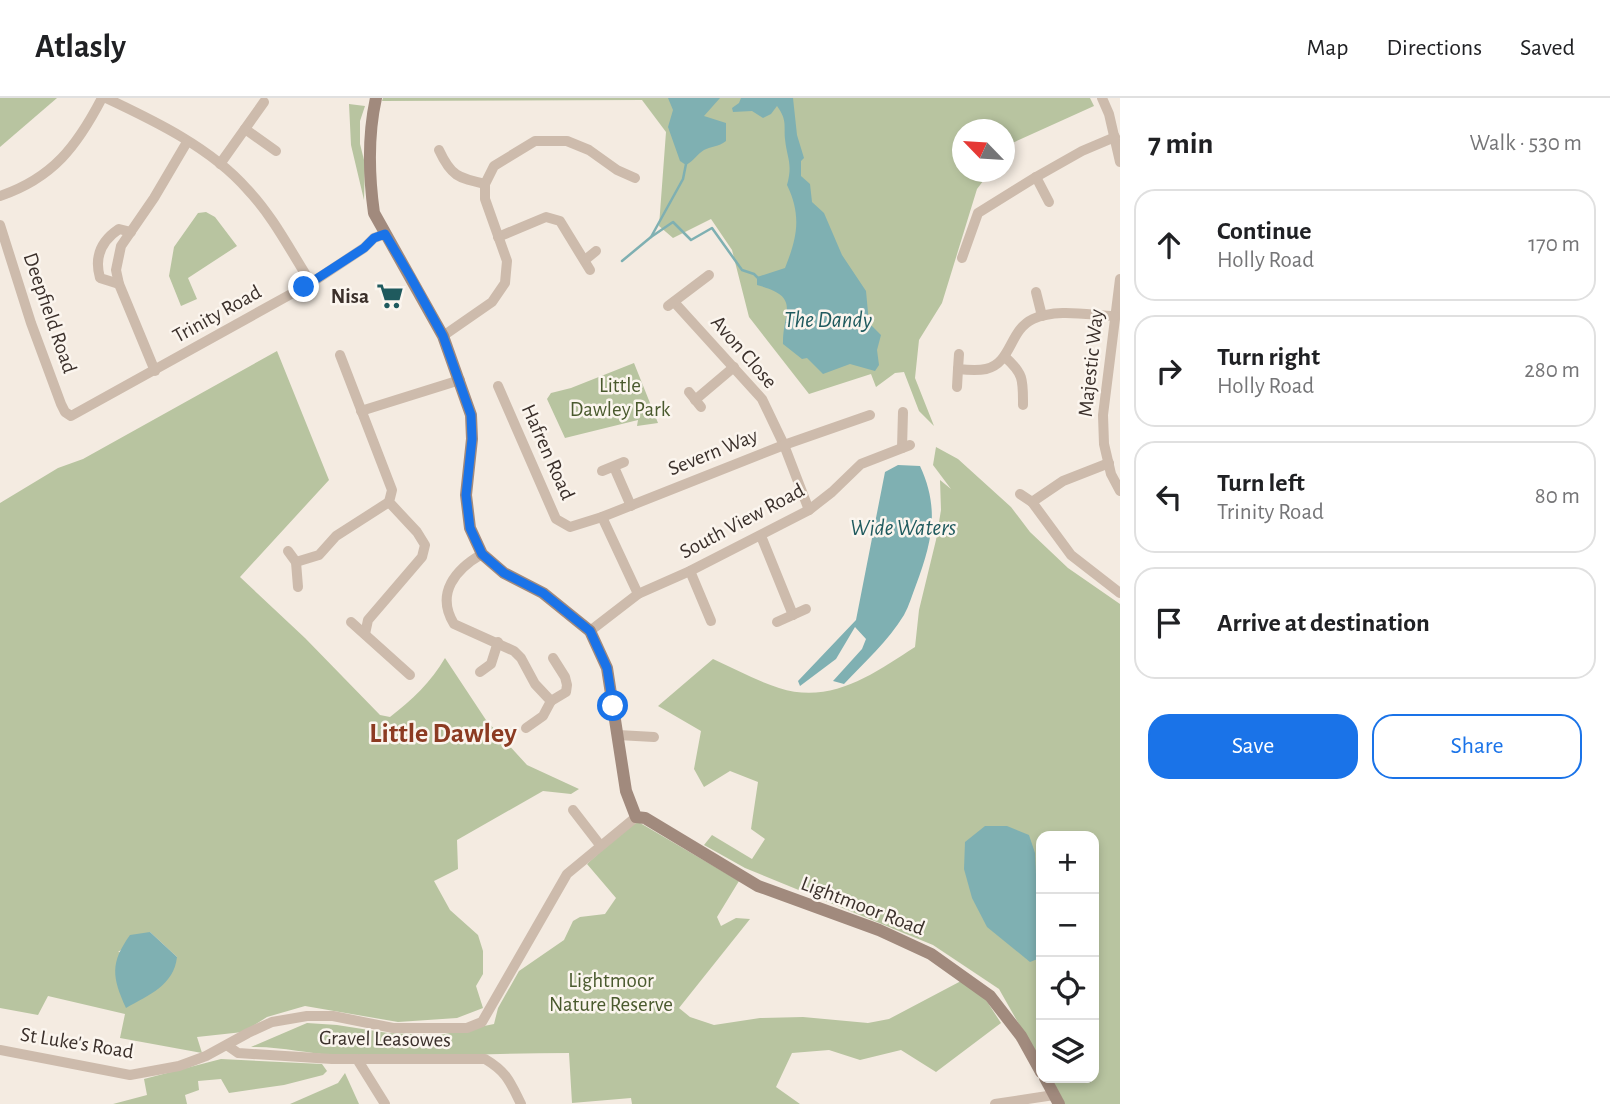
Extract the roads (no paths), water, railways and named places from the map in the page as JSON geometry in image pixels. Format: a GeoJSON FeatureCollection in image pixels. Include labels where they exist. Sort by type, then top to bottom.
{"type":"FeatureCollection","features":[{"type":"Feature","properties":{"kind":"street"},"geometry":{"type":"LineString","coordinates":[[0,196],[27,185],[49,171],[76,143],[104,98],[187,142],[220,164],[243,184],[259,203],[311,284]]}},
{"type":"Feature","properties":{"kind":"street"},"geometry":{"type":"LineString","coordinates":[[376,98],[371,192],[374,214],[443,336],[471,415],[472,439],[466,495],[470,528],[482,554],[504,573],[543,593],[590,631],[607,668],[626,791],[636,817],[600,845],[573,810]]}},
{"type":"Feature","properties":{"kind":"street"},"geometry":{"type":"LineString","coordinates":[[1102,98],[1110,114],[1120,162]]}},
{"type":"Feature","properties":{"kind":"street"},"geometry":{"type":"LineString","coordinates":[[220,164],[264,102]]}},
{"type":"Feature","properties":{"kind":"street"},"geometry":{"type":"LineString","coordinates":[[245,129],[276,151]]}},
{"type":"Feature","properties":{"kind":"street"},"geometry":{"type":"LineString","coordinates":[[962,258],[978,213],[1082,151],[1115,137]]}},
{"type":"Feature","properties":{"kind":"street"},"geometry":{"type":"LineString","coordinates":[[443,336],[492,302],[505,283],[507,261],[485,199],[485,184],[494,166],[535,141],[567,141],[589,150],[617,170],[635,178]]}},
{"type":"Feature","properties":{"kind":"street"},"geometry":{"type":"LineString","coordinates":[[155,371],[119,284],[117,257],[187,142]]}},
{"type":"Feature","properties":{"kind":"street"},"geometry":{"type":"LineString","coordinates":[[439,150],[448,170],[461,178],[485,184]]}},
{"type":"Feature","properties":{"kind":"street"},"geometry":{"type":"LineString","coordinates":[[1036,177],[1049,202]]}},
{"type":"Feature","properties":{"kind":"street"},"geometry":{"type":"LineString","coordinates":[[498,237],[546,217],[559,220],[590,270]]}},
{"type":"Feature","properties":{"kind":"street","name":"Deepfield Road"},"geometry":{"type":"LineString","coordinates":[[0,225],[31,323],[65,412]]}},
{"type":"Feature","properties":{"kind":"street"},"geometry":{"type":"LineString","coordinates":[[119,284],[100,278],[97,269],[99,250],[111,234],[119,229],[131,232]]}},
{"type":"Feature","properties":{"kind":"street","name":"Trinity Road"},"geometry":{"type":"LineString","coordinates":[[65,412],[71,416],[75,415],[155,371],[311,284],[364,248],[374,238],[385,234]]}},
{"type":"Feature","properties":{"kind":"street"},"geometry":{"type":"LineString","coordinates":[[585,260],[596,251]]}},
{"type":"Feature","properties":{"kind":"street","name":"Avon Close"},"geometry":{"type":"LineString","coordinates":[[709,275],[671,304],[734,367],[762,400],[784,445],[808,510]]}},
{"type":"Feature","properties":{"kind":"street","name":"Majestic Way"},"geometry":{"type":"LineString","coordinates":[[1120,279],[1114,316],[1115,358],[1103,415],[1104,444],[1111,474],[1120,491]]}},
{"type":"Feature","properties":{"kind":"street"},"geometry":{"type":"LineString","coordinates":[[1036,292],[1042,316]]}},
{"type":"Feature","properties":{"kind":"street"},"geometry":{"type":"LineString","coordinates":[[958,369],[983,370],[995,366],[1004,357],[1020,328],[1030,320],[1061,314],[1114,316]]}},
{"type":"Feature","properties":{"kind":"street"},"geometry":{"type":"LineString","coordinates":[[957,387],[959,354]]}},
{"type":"Feature","properties":{"kind":"street"},"geometry":{"type":"LineString","coordinates":[[296,562],[319,555],[336,536],[389,502],[392,490],[340,355]]}},
{"type":"Feature","properties":{"kind":"street"},"geometry":{"type":"LineString","coordinates":[[1004,357],[1019,370],[1023,382],[1020,399]]}},
{"type":"Feature","properties":{"kind":"street"},"geometry":{"type":"LineString","coordinates":[[695,400],[734,367]]}},
{"type":"Feature","properties":{"kind":"street"},"geometry":{"type":"LineString","coordinates":[[361,411],[460,380]]}},
{"type":"Feature","properties":{"kind":"street","name":"Hafren Road"},"geometry":{"type":"LineString","coordinates":[[498,386],[556,519],[570,527]]}},
{"type":"Feature","properties":{"kind":"street","name":"South View Road"},"geometry":{"type":"LineString","coordinates":[[590,631],[638,594],[761,536],[808,510],[832,492],[861,464],[906,446],[903,412]]}},
{"type":"Feature","properties":{"kind":"street","name":"Severn Way"},"geometry":{"type":"LineString","coordinates":[[570,527],[870,415]]}},
{"type":"Feature","properties":{"kind":"street"},"geometry":{"type":"LineString","coordinates":[[1032,502],[1063,481],[1109,463]]}},
{"type":"Feature","properties":{"kind":"street"},"geometry":{"type":"LineString","coordinates":[[602,471],[619,465],[631,506]]}},
{"type":"Feature","properties":{"kind":"street"},"geometry":{"type":"LineString","coordinates":[[1020,494],[1032,502],[1071,555],[1120,593]]}},
{"type":"Feature","properties":{"kind":"street"},"geometry":{"type":"LineString","coordinates":[[365,634],[368,620],[422,557],[425,545],[417,532],[389,502]]}},
{"type":"Feature","properties":{"kind":"street"},"geometry":{"type":"LineString","coordinates":[[602,517],[638,594]]}},
{"type":"Feature","properties":{"kind":"street"},"geometry":{"type":"LineString","coordinates":[[761,536],[793,615]]}},
{"type":"Feature","properties":{"kind":"street"},"geometry":{"type":"LineString","coordinates":[[288,551],[296,562],[298,587]]}},
{"type":"Feature","properties":{"kind":"street"},"geometry":{"type":"LineString","coordinates":[[482,554],[457,572],[447,600],[447,608],[454,624],[499,642],[521,658],[535,684],[551,701]]}},
{"type":"Feature","properties":{"kind":"street"},"geometry":{"type":"LineString","coordinates":[[690,571],[711,621]]}},
{"type":"Feature","properties":{"kind":"street"},"geometry":{"type":"LineString","coordinates":[[694,614],[706,608]]}},
{"type":"Feature","properties":{"kind":"street"},"geometry":{"type":"LineString","coordinates":[[777,622],[806,609]]}},
{"type":"Feature","properties":{"kind":"street"},"geometry":{"type":"LineString","coordinates":[[351,622],[410,675]]}},
{"type":"Feature","properties":{"kind":"street"},"geometry":{"type":"LineString","coordinates":[[480,672],[491,664],[499,642]]}},
{"type":"Feature","properties":{"kind":"street"},"geometry":{"type":"LineString","coordinates":[[526,728],[542,716],[551,701],[566,692],[567,685],[553,658]]}},
{"type":"Feature","properties":{"kind":"street"},"geometry":{"type":"LineString","coordinates":[[618,735],[654,737]]}},
{"type":"Feature","properties":{"kind":"street","name":"Lightmoor Road"},"geometry":{"type":"LineString","coordinates":[[636,817],[645,818],[758,886],[879,930],[930,954],[990,996],[1021,1036],[1036,1063]]}},
{"type":"Feature","properties":{"kind":"street","name":"St Luke's Road"},"geometry":{"type":"LineString","coordinates":[[0,1050],[130,1075],[178,1066],[228,1046],[272,1022],[307,1016],[333,1016],[393,1028],[467,1028],[482,1023],[567,874],[600,845]]}},
{"type":"Feature","properties":{"kind":"street","name":"Gravel Leasowes"},"geometry":{"type":"LineString","coordinates":[[228,1046],[238,1053],[357,1059],[485,1059],[509,1077],[521,1104]]}},
{"type":"Feature","properties":{"kind":"street"},"geometry":{"type":"LineString","coordinates":[[357,1059],[385,1104]]}},
{"type":"Feature","properties":{"kind":"street"},"geometry":{"type":"LineString","coordinates":[[995,1104],[1057,1099],[1048,1083]]}},
{"type":"Feature","properties":{"kind":"water"},"geometry":{"type":"Polygon","coordinates":[[[668,98],[720,98],[704,116],[726,123],[726,141],[699,153],[686,165],[680,161],[668,127],[673,110],[668,98]]]}},
{"type":"Feature","properties":{"kind":"water","name":"The Dandy"},"geometry":{"type":"Polygon","coordinates":[[[741,98],[793,98],[797,135],[804,158],[801,161],[801,176],[810,184],[812,202],[824,213],[842,255],[866,291],[869,323],[881,335],[877,350],[879,365],[875,371],[850,364],[823,374],[807,358],[802,359],[783,344],[787,307],[785,301],[780,295],[757,285],[757,277],[785,268],[795,237],[795,207],[787,185],[790,166],[784,122],[777,106],[771,114],[763,118],[752,111],[733,112],[732,108],[741,98]]]}},
{"type":"Feature","properties":{"kind":"water","name":"Wide Waters"},"geometry":{"type":"Polygon","coordinates":[[[898,465],[920,466],[932,511],[930,540],[904,615],[884,642],[844,684],[833,681],[862,649],[866,639],[855,627],[836,659],[800,686],[798,681],[856,620],[885,472],[898,465]]]}},
{"type":"Feature","properties":{"kind":"water"},"geometry":{"type":"Polygon","coordinates":[[[985,826],[1007,826],[1029,835],[1035,853],[1036,960],[1030,962],[987,927],[972,898],[964,869],[965,842],[985,826]]]}},
{"type":"Feature","properties":{"kind":"water"},"geometry":{"type":"Polygon","coordinates":[[[150,932],[177,957],[175,967],[159,988],[126,1008],[116,979],[116,962],[130,935],[150,932]]]}},
{"type":"Feature","properties":{"kind":"waterway"},"geometry":{"type":"LineString","coordinates":[[622,261],[651,237],[683,179],[686,164]]}},
{"type":"Feature","properties":{"kind":"waterway"},"geometry":{"type":"LineString","coordinates":[[651,237],[673,222],[691,240],[712,228],[742,270],[759,279]]}},
{"type":"Feature","properties":{"kind":"place","name":"Nisa"},"geometry":{"type":"Point","coordinates":[390,296]}},
{"type":"Feature","properties":{"kind":"district","name":"Little Dawley"},"geometry":{"type":"Point","coordinates":[443,734]}},
{"type":"Feature","properties":{"kind":"park label","name":"Little Dawley Park"},"geometry":{"type":"Point","coordinates":[620,397]}},
{"type":"Feature","properties":{"kind":"park label","name":"Lightmoor Nature Reserve"},"geometry":{"type":"Point","coordinates":[611,992]}}]}
